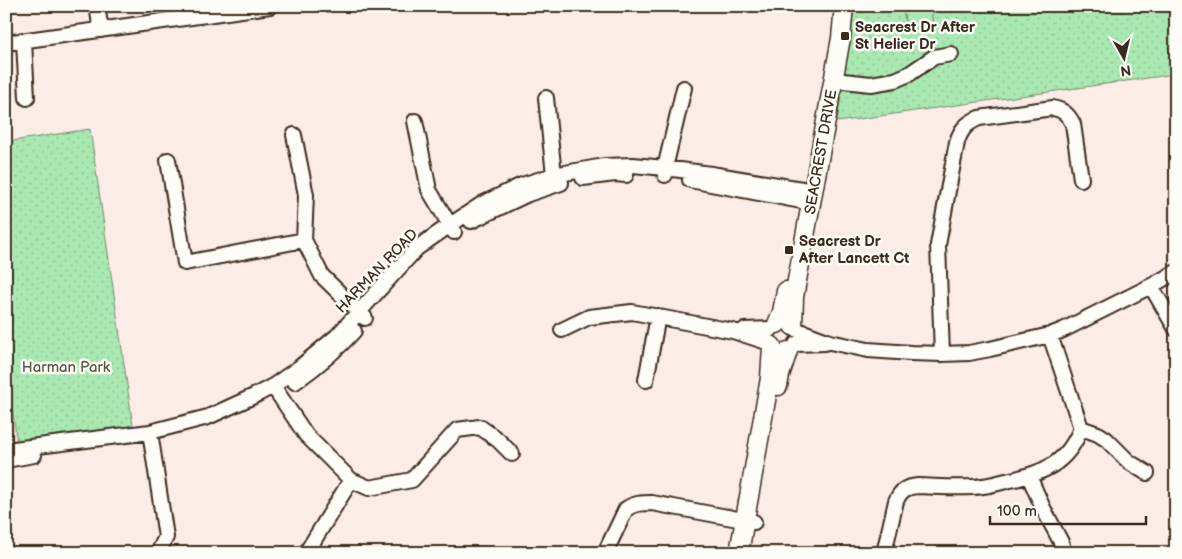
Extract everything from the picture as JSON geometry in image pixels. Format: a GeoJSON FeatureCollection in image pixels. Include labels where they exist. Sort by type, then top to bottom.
{"type":"FeatureCollection","features":[{"type":"Feature","properties":{"kind":"main road","name":"SEACREST DRIVE"},"geometry":{"type":"LineString","coordinates":[[739,553],[749,521],[780,375],[783,337],[794,297],[830,54],[835,6]]}},
{"type":"Feature","properties":{"kind":"main road","name":"SEACREST DRIVE"},"geometry":{"type":"LineString","coordinates":[[808,196],[834,80],[844,6]]}},
{"type":"Feature","properties":{"kind":"main road","name":"SEACREST DRIVE"},"geometry":{"type":"LineString","coordinates":[[748,553],[749,521]]}},
{"type":"Feature","properties":{"kind":"street"},"geometry":{"type":"LineString","coordinates":[[97,6],[101,30]]}},
{"type":"Feature","properties":{"kind":"street"},"geometry":{"type":"LineString","coordinates":[[6,43],[239,8],[270,6]]}},
{"type":"Feature","properties":{"kind":"street"},"geometry":{"type":"LineString","coordinates":[[24,41],[27,98]]}},
{"type":"Feature","properties":{"kind":"street"},"geometry":{"type":"LineString","coordinates":[[834,80],[871,84],[894,80],[909,74],[934,57],[951,54]]}},
{"type":"Feature","properties":{"kind":"street"},"geometry":{"type":"LineString","coordinates":[[665,172],[684,88]]}},
{"type":"Feature","properties":{"kind":"street"},"geometry":{"type":"LineString","coordinates":[[546,98],[555,179]]}},
{"type":"Feature","properties":{"kind":"street"},"geometry":{"type":"LineString","coordinates":[[942,354],[938,245],[957,142],[962,130],[966,125],[979,118],[1053,108],[1059,110],[1070,117],[1073,124],[1081,179]]}},
{"type":"Feature","properties":{"kind":"street"},"geometry":{"type":"LineString","coordinates":[[415,121],[429,190],[452,229]]}},
{"type":"Feature","properties":{"kind":"street"},"geometry":{"type":"LineString","coordinates":[[294,135],[306,195],[304,240],[322,276],[362,316]]}},
{"type":"Feature","properties":{"kind":"street"},"geometry":{"type":"LineString","coordinates":[[168,160],[185,263],[304,240]]}},
{"type":"Feature","properties":{"kind":"street","name":"HARMAN ROAD"},"geometry":{"type":"LineString","coordinates":[[6,460],[150,436],[208,417],[276,389],[316,367],[332,354],[417,248],[452,229],[482,204],[522,185],[555,179],[604,166],[633,165],[703,182],[808,196]]}},
{"type":"Feature","properties":{"kind":"street"},"geometry":{"type":"LineString","coordinates":[[562,330],[589,316],[632,312],[734,331],[830,342],[868,350],[942,354],[969,353],[1050,335],[1076,324],[1176,272]]}},
{"type":"Feature","properties":{"kind":"street"},"geometry":{"type":"LineString","coordinates":[[1151,286],[1176,329]]}},
{"type":"Feature","properties":{"kind":"street"},"geometry":{"type":"LineString","coordinates":[[646,380],[658,316]]}},
{"type":"Feature","properties":{"kind":"street"},"geometry":{"type":"LineString","coordinates":[[884,553],[896,501],[904,489],[918,486],[973,488],[1029,476],[1041,472],[1064,456],[1077,440],[1081,428],[1050,335]]}},
{"type":"Feature","properties":{"kind":"street"},"geometry":{"type":"LineString","coordinates":[[276,389],[306,435],[351,480],[369,488],[412,480],[457,430],[480,427],[498,440],[512,454]]}},
{"type":"Feature","properties":{"kind":"street"},"geometry":{"type":"LineString","coordinates":[[1081,428],[1106,439],[1129,462],[1147,473]]}},
{"type":"Feature","properties":{"kind":"street"},"geometry":{"type":"LineString","coordinates":[[150,436],[166,537],[158,553]]}},
{"type":"Feature","properties":{"kind":"street","name":"HARMAN ROAD"},"geometry":{"type":"LineString","coordinates":[[6,450],[150,436]]}},
{"type":"Feature","properties":{"kind":"street"},"geometry":{"type":"LineString","coordinates":[[1029,476],[1061,542],[1064,553]]}},
{"type":"Feature","properties":{"kind":"street"},"geometry":{"type":"LineString","coordinates":[[306,553],[351,480]]}},
{"type":"Feature","properties":{"kind":"street"},"geometry":{"type":"LineString","coordinates":[[605,553],[626,509],[640,503],[652,503],[749,521]]}},
{"type":"Feature","properties":{"kind":"shaded area"},"geometry":{"type":"Polygon","coordinates":[[[6,367],[17,442],[6,444],[6,367]]]}},
{"type":"Feature","properties":{"kind":"green space"},"geometry":{"type":"Polygon","coordinates":[[[854,6],[1176,6],[1176,74],[837,122],[854,6]]]}},
{"type":"Feature","properties":{"kind":"green space"},"geometry":{"type":"Polygon","coordinates":[[[903,6],[931,6],[933,27],[906,29],[903,6]]]}},
{"type":"Feature","properties":{"kind":"green space","name":"Harman Park"},"geometry":{"type":"Polygon","coordinates":[[[90,129],[133,426],[17,442],[6,367],[6,142],[90,129]]]}},
{"type":"Feature","properties":{"kind":"place","name":"Seacrest Dr After St Helier Dr"},"geometry":{"type":"Point","coordinates":[845,36]}},
{"type":"Feature","properties":{"kind":"place","name":"Seacrest Dr After Lancett Ct"},"geometry":{"type":"Point","coordinates":[789,250]}}]}
